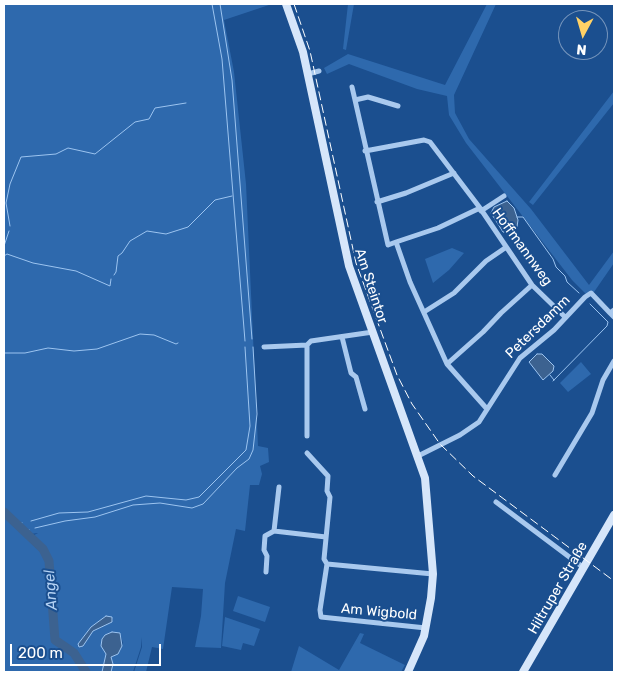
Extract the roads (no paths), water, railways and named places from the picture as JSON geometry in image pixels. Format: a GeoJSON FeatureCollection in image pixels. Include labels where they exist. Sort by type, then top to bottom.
{"type":"FeatureCollection","features":[{"type":"Feature","properties":{"kind":"street","name":"Am Steintor"},"geometry":{"type":"LineString","coordinates":[[286,4],[298,33],[308,74],[349,266],[425,478],[433,574],[426,628],[408,672]]}},
{"type":"Feature","properties":{"kind":"street"},"geometry":{"type":"LineString","coordinates":[[308,74],[319,71]]}},
{"type":"Feature","properties":{"kind":"street"},"geometry":{"type":"LineString","coordinates":[[352,87],[388,245],[438,228],[481,210]]}},
{"type":"Feature","properties":{"kind":"street"},"geometry":{"type":"LineString","coordinates":[[355,100],[368,97],[398,106]]}},
{"type":"Feature","properties":{"kind":"street","name":"Hoffmannweg"},"geometry":{"type":"LineString","coordinates":[[365,150],[424,140],[430,142],[481,210],[505,248],[532,285],[565,317]]}},
{"type":"Feature","properties":{"kind":"street"},"geometry":{"type":"LineString","coordinates":[[377,202],[406,193],[454,173]]}},
{"type":"Feature","properties":{"kind":"street","name":"Hoffmannweg"},"geometry":{"type":"LineString","coordinates":[[481,210],[504,196]]}},
{"type":"Feature","properties":{"kind":"street"},"geometry":{"type":"LineString","coordinates":[[396,242],[410,282],[447,364],[487,409]]}},
{"type":"Feature","properties":{"kind":"street"},"geometry":{"type":"LineString","coordinates":[[424,312],[454,293],[486,261],[505,248]]}},
{"type":"Feature","properties":{"kind":"street"},"geometry":{"type":"LineString","coordinates":[[447,364],[484,332],[501,312],[532,285]]}},
{"type":"Feature","properties":{"kind":"street","name":"Petersdamm"},"geometry":{"type":"LineString","coordinates":[[418,456],[479,422],[520,358],[554,330],[591,293],[613,314]]}},
{"type":"Feature","properties":{"kind":"street"},"geometry":{"type":"LineString","coordinates":[[264,347],[307,345],[311,341],[373,332]]}},
{"type":"Feature","properties":{"kind":"street"},"geometry":{"type":"LineString","coordinates":[[342,337],[351,373],[356,377],[365,409]]}},
{"type":"Feature","properties":{"kind":"street"},"geometry":{"type":"LineString","coordinates":[[307,345],[307,436]]}},
{"type":"Feature","properties":{"kind":"street"},"geometry":{"type":"LineString","coordinates":[[555,475],[592,413],[603,380],[614,361]]}},
{"type":"Feature","properties":{"kind":"street","name":"Am Wigbold"},"geometry":{"type":"LineString","coordinates":[[307,453],[328,476],[327,491],[330,497],[324,559],[327,564],[322,587],[321,616],[426,628]]}},
{"type":"Feature","properties":{"kind":"street"},"geometry":{"type":"LineString","coordinates":[[274,531],[279,487]]}},
{"type":"Feature","properties":{"kind":"street"},"geometry":{"type":"LineString","coordinates":[[496,502],[584,568]]}},
{"type":"Feature","properties":{"kind":"street","name":"Hiltruper Straße"},"geometry":{"type":"LineString","coordinates":[[523,672],[614,515]]}},
{"type":"Feature","properties":{"kind":"street"},"geometry":{"type":"LineString","coordinates":[[266,572],[265,536],[274,531],[326,537]]}},
{"type":"Feature","properties":{"kind":"street"},"geometry":{"type":"LineString","coordinates":[[327,564],[433,574]]}},
{"type":"Feature","properties":{"kind":"waterway"},"geometry":{"type":"LineString","coordinates":[[212,4],[222,59],[245,341]]}},
{"type":"Feature","properties":{"kind":"waterway"},"geometry":{"type":"LineString","coordinates":[[220,4],[232,80],[252,339]]}},
{"type":"Feature","properties":{"kind":"waterway"},"geometry":{"type":"LineString","coordinates":[[10,226],[6,203],[10,184],[21,157],[56,154],[68,148],[95,154],[135,122],[149,119],[155,108],[186,103]]}},
{"type":"Feature","properties":{"kind":"waterway"},"geometry":{"type":"LineString","coordinates":[[114,275],[118,256],[130,241],[147,231],[166,234],[188,227],[215,200],[232,196]]}},
{"type":"Feature","properties":{"kind":"waterway"},"geometry":{"type":"LineString","coordinates":[[517,217],[523,217],[553,259],[556,267],[565,276],[567,282],[579,293]]}},
{"type":"Feature","properties":{"kind":"waterway"},"geometry":{"type":"LineString","coordinates":[[4,246],[9,231]]}},
{"type":"Feature","properties":{"kind":"waterway"},"geometry":{"type":"LineString","coordinates":[[4,256],[7,254],[33,263],[76,271],[110,286],[111,279]]}},
{"type":"Feature","properties":{"kind":"waterway"},"geometry":{"type":"LineString","coordinates":[[553,381],[607,326],[608,322],[590,304]]}},
{"type":"Feature","properties":{"kind":"waterway"},"geometry":{"type":"LineString","coordinates":[[4,353],[25,353],[48,348],[74,351],[97,349],[140,334],[154,335],[176,344],[178,343]]}},
{"type":"Feature","properties":{"kind":"waterway"},"geometry":{"type":"LineString","coordinates":[[31,521],[59,513],[88,512],[146,496],[186,500],[199,497],[246,450],[250,426],[245,347]]}},
{"type":"Feature","properties":{"kind":"waterway"},"geometry":{"type":"LineString","coordinates":[[35,528],[95,517],[133,505],[160,503],[192,508],[203,504],[237,468],[249,459],[253,450],[257,414],[253,347]]}},
{"type":"Feature","properties":{"kind":"waterway"},"geometry":{"type":"LineString","coordinates":[[550,375],[554,380]]}},
{"type":"Feature","properties":{"kind":"waterway","name":"Angel"},"geometry":{"type":"LineString","coordinates":[[4,512],[43,549],[49,561],[55,640],[74,653],[86,672]]}},
{"type":"Feature","properties":{"kind":"waterway","name":"Angel"},"geometry":{"type":"LineString","coordinates":[[18,525],[22,523]]}},
{"type":"Feature","properties":{"kind":"railway"},"geometry":{"type":"LineString","coordinates":[[294,4],[310,51],[356,263],[397,375],[412,404],[440,444],[473,476],[614,581]]}}]}
